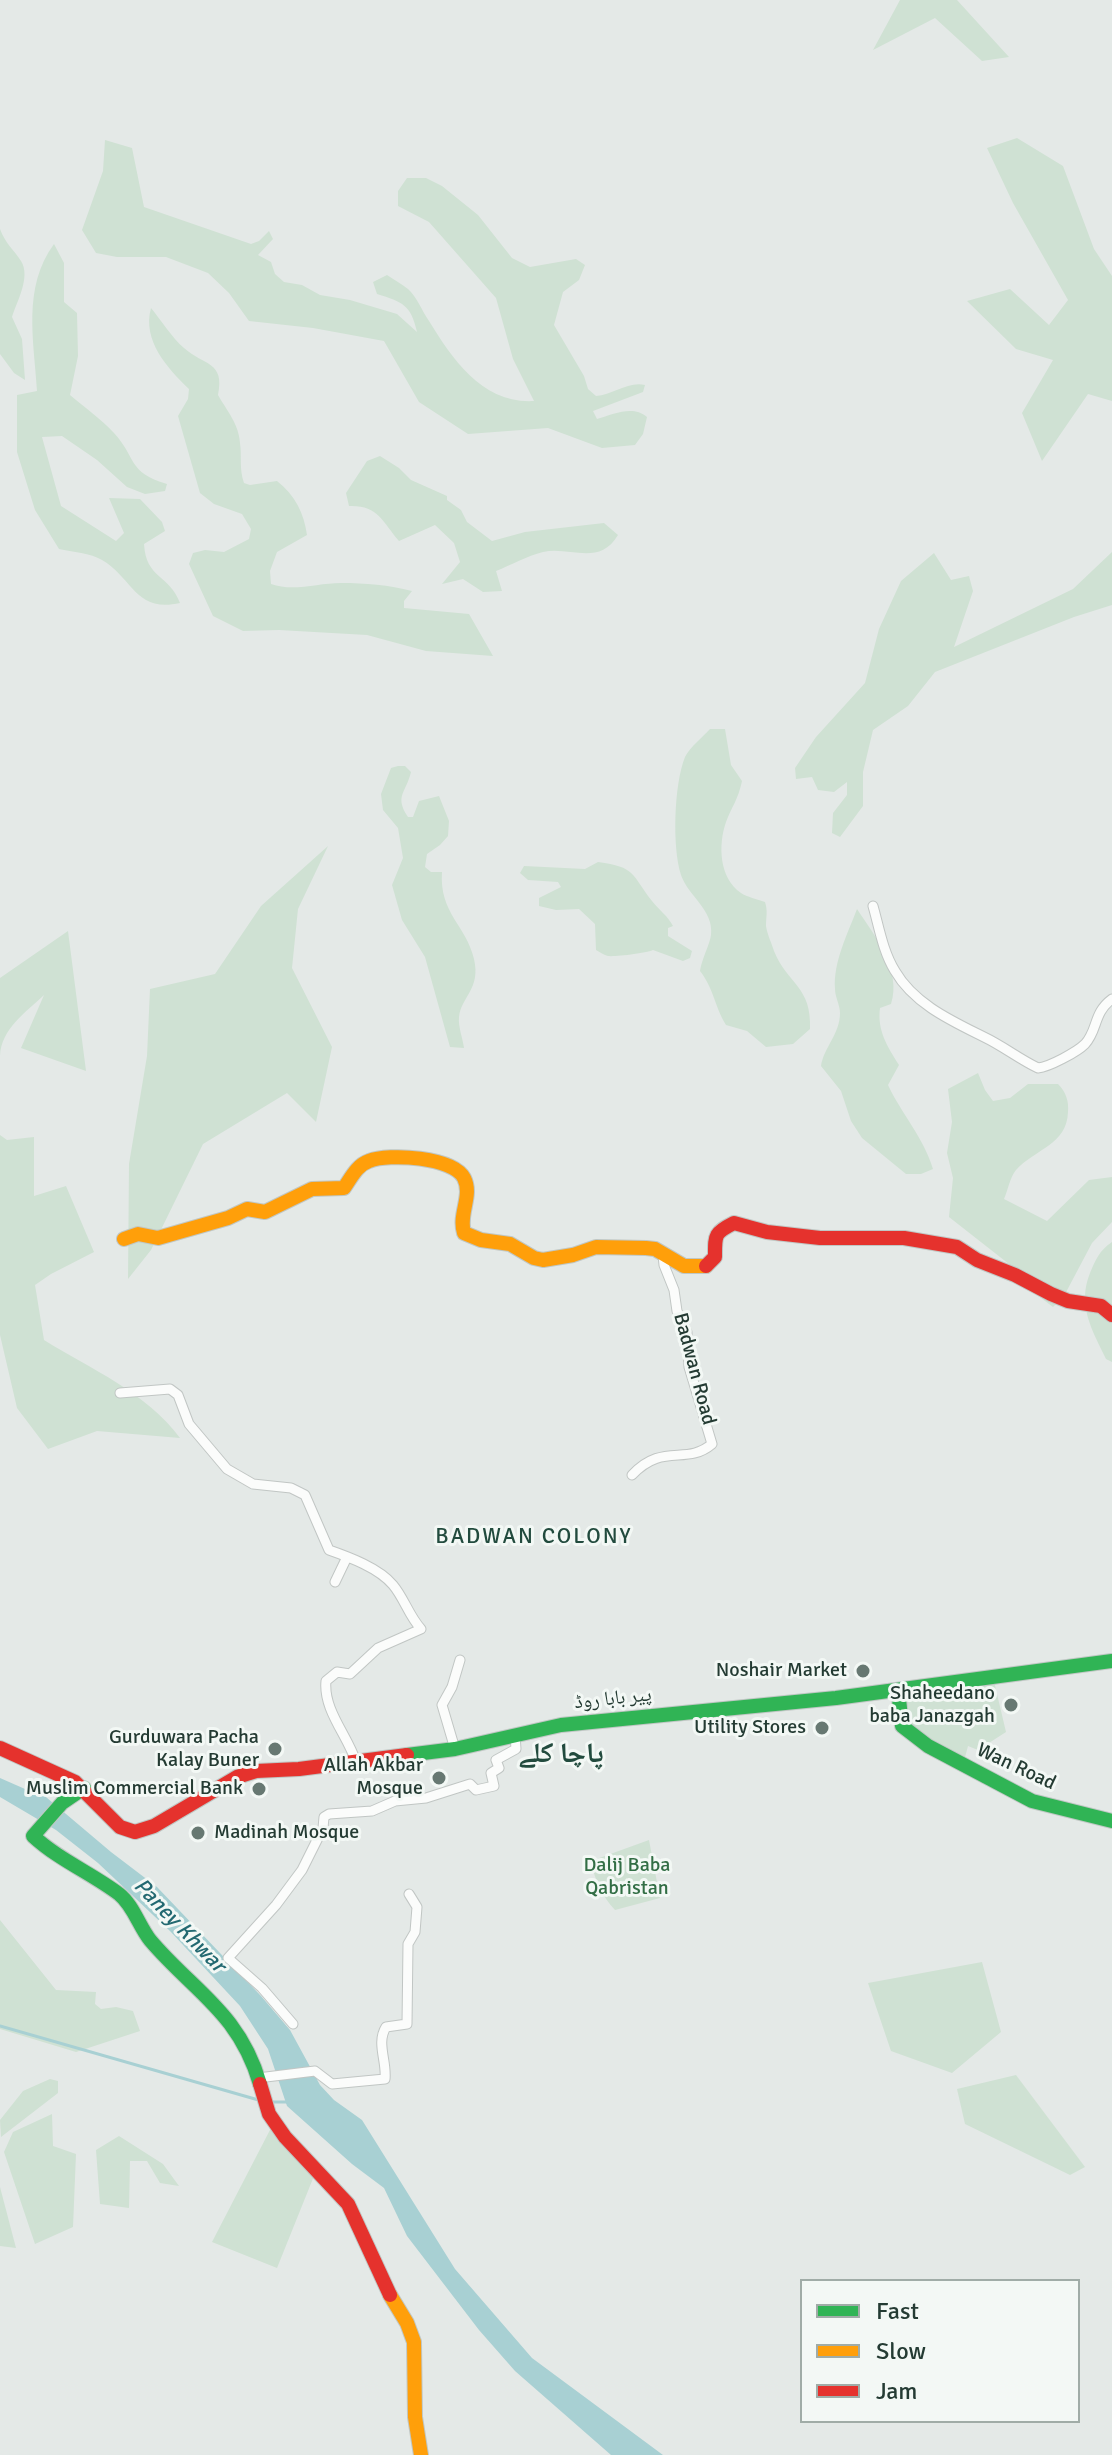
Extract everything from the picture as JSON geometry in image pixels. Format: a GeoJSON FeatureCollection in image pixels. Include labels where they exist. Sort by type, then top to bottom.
{"type":"FeatureCollection","features":[{"type":"Feature","properties":{"kind":"street"},"geometry":{"type":"LineString","coordinates":[[873,906],[896,974],[927,1005],[1038,1068],[1048,1068],[1084,1045],[1096,1017],[1112,999]]}},
{"type":"Feature","properties":{"kind":"street"},"geometry":{"type":"LineString","coordinates":[[124,1239],[138,1234],[158,1238],[228,1218],[247,1209],[265,1212],[312,1189],[344,1188],[359,1166],[380,1157],[441,1160],[460,1172],[466,1181],[468,1195],[461,1222],[464,1233],[481,1240],[510,1244],[534,1258],[556,1258],[612,1246],[646,1248],[684,1266],[704,1268],[715,1257],[718,1231],[734,1223],[767,1232],[820,1238],[904,1238],[957,1247],[977,1260],[1051,1294],[1068,1301],[1101,1306],[1112,1315]]}},
{"type":"Feature","properties":{"kind":"street","name":"Badwan Road"},"geometry":{"type":"LineString","coordinates":[[632,1475],[643,1463],[655,1457],[698,1453],[712,1444],[689,1367],[687,1332],[677,1311],[663,1255]]}},
{"type":"Feature","properties":{"kind":"street"},"geometry":{"type":"LineString","coordinates":[[120,1393],[170,1389],[178,1395],[189,1424],[227,1469],[253,1484],[291,1488],[305,1495],[329,1550],[391,1583],[421,1629],[378,1648],[350,1674],[337,1672],[326,1681],[326,1691],[341,1735],[351,1748],[356,1762]]}},
{"type":"Feature","properties":{"kind":"street"},"geometry":{"type":"LineString","coordinates":[[335,1582],[347,1557]]}},
{"type":"Feature","properties":{"kind":"street"},"geometry":{"type":"LineString","coordinates":[[455,1749],[442,1705],[452,1687],[460,1660]]}},
{"type":"Feature","properties":{"kind":"street","name":"پیر بابا روڈ"},"geometry":{"type":"LineString","coordinates":[[84,1788],[120,1827],[135,1832],[154,1826],[237,1777],[256,1771],[455,1749],[561,1725],[898,1690],[1112,1661]]}},
{"type":"Feature","properties":{"kind":"street","name":"Wan Road"},"geometry":{"type":"LineString","coordinates":[[898,1690],[902,1726],[928,1746],[1032,1801],[1112,1821]]}},
{"type":"Feature","properties":{"kind":"street"},"geometry":{"type":"LineString","coordinates":[[293,2024],[262,1988],[228,1958],[276,1905],[302,1870],[323,1828],[324,1817],[372,1811],[395,1801],[426,1798],[470,1784],[476,1790],[494,1786],[491,1773],[499,1768],[496,1760],[516,1749],[515,1735]]}},
{"type":"Feature","properties":{"kind":"street"},"geometry":{"type":"LineString","coordinates":[[0,1748],[64,1775],[84,1788],[62,1803],[33,1836],[54,1855],[122,1896],[149,1939],[213,2001],[239,2035],[258,2078],[269,2114],[285,2137],[348,2204],[414,2342],[415,2417],[421,2455]]}},
{"type":"Feature","properties":{"kind":"street"},"geometry":{"type":"LineString","coordinates":[[258,2078],[315,2071],[332,2084],[385,2079],[381,2043],[383,2031],[386,2027],[407,2024],[408,1944],[415,1932],[417,1907],[409,1894]]}},
{"type":"Feature","properties":{"kind":"green space"},"geometry":{"type":"Polygon","coordinates":[[[900,0],[957,0],[1009,57],[982,61],[935,18],[873,50],[900,0]]]}},
{"type":"Feature","properties":{"kind":"green space"},"geometry":{"type":"Polygon","coordinates":[[[1017,138],[1063,166],[1094,249],[1112,276],[1112,401],[1088,394],[1042,461],[1022,413],[1053,360],[1016,349],[967,301],[1010,289],[1049,325],[1068,300],[1013,203],[987,148],[1017,138]]]}},
{"type":"Feature","properties":{"kind":"green space"},"geometry":{"type":"Polygon","coordinates":[[[105,140],[132,148],[144,207],[251,244],[269,231],[273,239],[258,255],[271,262],[275,274],[284,282],[302,285],[320,295],[397,314],[417,332],[409,310],[377,294],[373,282],[387,275],[406,287],[448,350],[471,377],[499,395],[516,400],[534,401],[513,359],[496,298],[429,222],[398,206],[398,191],[407,178],[426,178],[442,186],[478,215],[512,258],[530,267],[576,259],[585,265],[579,280],[563,292],[554,325],[584,376],[588,389],[596,396],[633,385],[645,385],[643,392],[593,411],[597,419],[623,412],[642,413],[647,417],[643,434],[635,445],[602,448],[548,428],[468,434],[419,402],[384,341],[313,328],[249,321],[229,293],[208,273],[166,257],[117,257],[96,253],[82,230],[103,171],[105,140]]]}},
{"type":"Feature","properties":{"kind":"green space"},"geometry":{"type":"Polygon","coordinates":[[[0,229],[24,267],[22,289],[12,317],[22,339],[25,380],[14,373],[0,354],[0,229]]]}},
{"type":"Feature","properties":{"kind":"green space"},"geometry":{"type":"Polygon","coordinates":[[[54,244],[64,263],[64,302],[77,313],[78,356],[70,395],[114,433],[139,469],[167,484],[165,491],[145,494],[127,487],[97,460],[62,436],[42,437],[61,506],[116,541],[124,533],[109,498],[140,499],[162,522],[165,531],[144,544],[149,564],[170,586],[180,603],[165,605],[144,599],[102,560],[59,549],[35,510],[17,452],[17,395],[37,391],[32,315],[34,296],[37,278],[54,244]]]}},
{"type":"Feature","properties":{"kind":"green space"},"geometry":{"type":"Polygon","coordinates":[[[151,308],[180,344],[216,370],[218,395],[239,436],[244,483],[277,481],[294,498],[301,512],[307,535],[277,552],[270,571],[271,584],[297,587],[359,583],[412,591],[404,601],[404,608],[469,614],[493,656],[426,651],[367,635],[243,631],[213,616],[189,564],[193,553],[205,550],[224,552],[249,539],[251,529],[242,514],[214,504],[200,493],[178,416],[188,399],[189,389],[158,353],[150,331],[151,308]]]}},
{"type":"Feature","properties":{"kind":"green space"},"geometry":{"type":"Polygon","coordinates":[[[380,456],[411,480],[447,496],[447,500],[461,510],[467,522],[492,541],[525,532],[604,523],[618,535],[610,545],[593,553],[543,552],[496,571],[502,591],[483,592],[463,579],[442,584],[460,562],[454,543],[435,525],[399,541],[373,511],[349,506],[346,493],[367,461],[380,456]]]}},
{"type":"Feature","properties":{"kind":"green space"},"geometry":{"type":"Polygon","coordinates":[[[1112,552],[1112,605],[935,672],[908,706],[873,730],[863,772],[863,806],[840,837],[832,833],[833,813],[847,795],[847,782],[834,792],[818,790],[812,777],[796,779],[795,768],[816,737],[865,683],[879,629],[901,581],[934,553],[951,580],[969,576],[973,591],[954,647],[1073,589],[1112,552]]]}},
{"type":"Feature","properties":{"kind":"green space"},"geometry":{"type":"Polygon","coordinates":[[[710,729],[725,729],[731,765],[742,781],[723,831],[721,851],[724,870],[741,893],[765,902],[767,929],[774,951],[807,1003],[810,1029],[793,1044],[766,1047],[747,1031],[726,1025],[700,971],[711,926],[705,911],[681,875],[676,849],[676,816],[678,783],[685,757],[710,729]]]}},
{"type":"Feature","properties":{"kind":"green space"},"geometry":{"type":"Polygon","coordinates":[[[405,766],[411,772],[401,799],[408,817],[413,817],[419,801],[439,796],[449,821],[448,836],[427,854],[425,867],[431,872],[442,872],[442,886],[449,909],[474,959],[475,978],[459,1017],[464,1048],[450,1047],[425,957],[402,920],[392,885],[403,858],[398,828],[383,810],[381,794],[391,768],[405,766]]]}},
{"type":"Feature","properties":{"kind":"green space"},"geometry":{"type":"Polygon","coordinates":[[[328,846],[298,909],[292,968],[332,1047],[316,1122],[287,1093],[203,1144],[151,1250],[128,1279],[129,1164],[147,1056],[150,989],[215,974],[261,906],[328,846]]]}},
{"type":"Feature","properties":{"kind":"green space"},"geometry":{"type":"Polygon","coordinates":[[[598,862],[620,866],[631,873],[671,922],[673,926],[668,928],[668,936],[692,951],[690,958],[683,961],[653,950],[608,956],[596,950],[595,924],[579,909],[556,910],[539,906],[539,898],[561,887],[558,882],[528,880],[520,873],[524,866],[585,869],[598,862]]]}},
{"type":"Feature","properties":{"kind":"green space"},"geometry":{"type":"Polygon","coordinates":[[[857,909],[885,954],[893,979],[891,1004],[880,1008],[879,1016],[884,1038],[899,1065],[888,1085],[929,1158],[933,1169],[921,1174],[906,1174],[862,1138],[851,1121],[841,1091],[821,1066],[839,1021],[836,968],[857,909]]]}},
{"type":"Feature","properties":{"kind":"green space"},"geometry":{"type":"Polygon","coordinates":[[[68,931],[86,1071],[21,1048],[44,995],[10,1029],[1,1046],[0,1056],[0,978],[68,931]]]}},
{"type":"Feature","properties":{"kind":"green space"},"geometry":{"type":"Polygon","coordinates":[[[978,1073],[993,1101],[1010,1098],[1028,1084],[1058,1084],[1067,1100],[1068,1112],[1062,1132],[1049,1146],[1016,1170],[1004,1199],[1047,1221],[1089,1180],[1112,1177],[1112,1222],[1092,1243],[1064,1296],[1053,1307],[1033,1292],[1014,1268],[949,1217],[953,1178],[947,1153],[952,1122],[948,1089],[978,1073]]]}},
{"type":"Feature","properties":{"kind":"green space"},"geometry":{"type":"Polygon","coordinates":[[[0,1135],[7,1140],[34,1137],[34,1196],[66,1186],[94,1252],[35,1285],[44,1340],[135,1395],[167,1422],[180,1438],[97,1431],[48,1449],[17,1408],[0,1335],[0,1135]]]}},
{"type":"Feature","properties":{"kind":"green space"},"geometry":{"type":"Polygon","coordinates":[[[1112,1242],[1112,1362],[1106,1359],[1091,1327],[1085,1296],[1096,1259],[1112,1242]]]}},
{"type":"Feature","properties":{"kind":"green space"},"geometry":{"type":"Polygon","coordinates":[[[993,1677],[1006,1732],[978,1750],[968,1746],[964,1761],[909,1734],[898,1690],[993,1677]]]}},
{"type":"Feature","properties":{"kind":"green space","name":"Dalij Baba Qabristan"},"geometry":{"type":"Polygon","coordinates":[[[649,1840],[660,1898],[615,1910],[600,1888],[591,1861],[649,1840]]]}},
{"type":"Feature","properties":{"kind":"green space"},"geometry":{"type":"Polygon","coordinates":[[[0,1920],[56,1990],[96,1992],[95,2004],[101,2009],[116,2007],[133,2011],[140,2031],[76,2052],[0,2029],[0,1920]]]}},
{"type":"Feature","properties":{"kind":"green space"},"geometry":{"type":"Polygon","coordinates":[[[982,1962],[1001,2032],[952,2073],[891,2051],[868,1983],[982,1962]]]}},
{"type":"Feature","properties":{"kind":"green space"},"geometry":{"type":"Polygon","coordinates":[[[1016,2075],[1085,2167],[1070,2175],[965,2124],[957,2089],[1016,2075]]]}},
{"type":"Feature","properties":{"kind":"green space"},"geometry":{"type":"Polygon","coordinates":[[[50,2079],[58,2081],[58,2093],[1,2137],[0,2120],[23,2091],[50,2079]]]}},
{"type":"Feature","properties":{"kind":"green space"},"geometry":{"type":"Polygon","coordinates":[[[52,2114],[53,2146],[76,2154],[73,2227],[35,2244],[4,2152],[13,2132],[52,2114]]]}},
{"type":"Feature","properties":{"kind":"green space"},"geometry":{"type":"Polygon","coordinates":[[[271,2128],[316,2171],[277,2268],[212,2242],[271,2128]]]}},
{"type":"Feature","properties":{"kind":"green space"},"geometry":{"type":"Polygon","coordinates":[[[119,2136],[163,2164],[179,2186],[160,2183],[147,2161],[130,2161],[129,2208],[100,2204],[96,2150],[119,2136]]]}},
{"type":"Feature","properties":{"kind":"green space"},"geometry":{"type":"Polygon","coordinates":[[[0,2187],[16,2248],[0,2246],[0,2187]]]}},
{"type":"Feature","properties":{"kind":"water","name":"Paney Khwar"},"geometry":{"type":"Polygon","coordinates":[[[0,1778],[40,1792],[157,1887],[290,2030],[320,2085],[334,2100],[362,2120],[455,2269],[532,2358],[663,2455],[611,2455],[515,2371],[479,2330],[407,2236],[384,2188],[287,2106],[268,2049],[240,2006],[170,1931],[98,1863],[56,1830],[0,1797],[0,1778]]]}},
{"type":"Feature","properties":{"kind":"waterway"},"geometry":{"type":"LineString","coordinates":[[0,2026],[262,2101]]}},
{"type":"Feature","properties":{"kind":"waterway"},"geometry":{"type":"LineString","coordinates":[[269,2102],[289,2102]]}},
{"type":"Feature","properties":{"kind":"traffic: fast"},"geometry":{"type":"LineString","coordinates":[[407,1755],[455,1749],[561,1725],[836,1698],[1112,1661]]}},
{"type":"Feature","properties":{"kind":"traffic: fast"},"geometry":{"type":"LineString","coordinates":[[898,1690],[902,1726],[928,1746],[1032,1801],[1112,1821]]}},
{"type":"Feature","properties":{"kind":"traffic: fast"},"geometry":{"type":"LineString","coordinates":[[84,1788],[62,1803],[33,1836],[124,1899],[150,1940],[227,2020],[251,2059],[260,2084]]}},
{"type":"Feature","properties":{"kind":"traffic: slow"},"geometry":{"type":"LineString","coordinates":[[124,1239],[138,1234],[158,1238],[228,1218],[247,1209],[265,1212],[312,1189],[344,1188],[358,1169],[369,1161],[405,1157],[434,1161],[458,1171],[466,1185],[464,1233],[481,1240],[510,1244],[543,1260],[596,1247],[646,1248],[655,1249],[684,1266],[706,1266]]}},
{"type":"Feature","properties":{"kind":"traffic: slow"},"geometry":{"type":"LineString","coordinates":[[390,2295],[407,2323],[414,2342],[415,2417],[421,2455]]}},
{"type":"Feature","properties":{"kind":"traffic: jam"},"geometry":{"type":"LineString","coordinates":[[706,1266],[715,1257],[717,1236],[734,1223],[767,1232],[820,1238],[904,1238],[957,1247],[977,1260],[1051,1294],[1068,1301],[1101,1306],[1112,1315]]}},
{"type":"Feature","properties":{"kind":"traffic: jam"},"geometry":{"type":"LineString","coordinates":[[0,1748],[75,1782],[120,1827],[135,1832],[154,1826],[237,1777],[256,1771],[299,1769],[407,1755]]}},
{"type":"Feature","properties":{"kind":"traffic: jam"},"geometry":{"type":"LineString","coordinates":[[260,2084],[269,2114],[285,2137],[348,2204],[390,2295]]}},
{"type":"Feature","properties":{"kind":"place","name":"Noshair Market"},"geometry":{"type":"Point","coordinates":[863,1671]}},
{"type":"Feature","properties":{"kind":"place","name":"Shaheedano baba Janazgah"},"geometry":{"type":"Point","coordinates":[1011,1705]}},
{"type":"Feature","properties":{"kind":"place","name":"Utility Stores"},"geometry":{"type":"Point","coordinates":[822,1728]}},
{"type":"Feature","properties":{"kind":"place","name":"Gurduwara Pacha Kalay Buner"},"geometry":{"type":"Point","coordinates":[275,1749]}},
{"type":"Feature","properties":{"kind":"place","name":"Allah Akbar Mosque"},"geometry":{"type":"Point","coordinates":[439,1778]}},
{"type":"Feature","properties":{"kind":"place","name":"Muslim Commercial Bank"},"geometry":{"type":"Point","coordinates":[259,1789]}},
{"type":"Feature","properties":{"kind":"place","name":"Madinah Mosque"},"geometry":{"type":"Point","coordinates":[198,1833]}},
{"type":"Feature","properties":{"kind":"district","name":"BADWAN COLONY"},"geometry":{"type":"Point","coordinates":[534,1537]}},
{"type":"Feature","properties":{"kind":"district","name":"پاچا کلے"},"geometry":{"type":"Point","coordinates":[561,1755]}}]}
